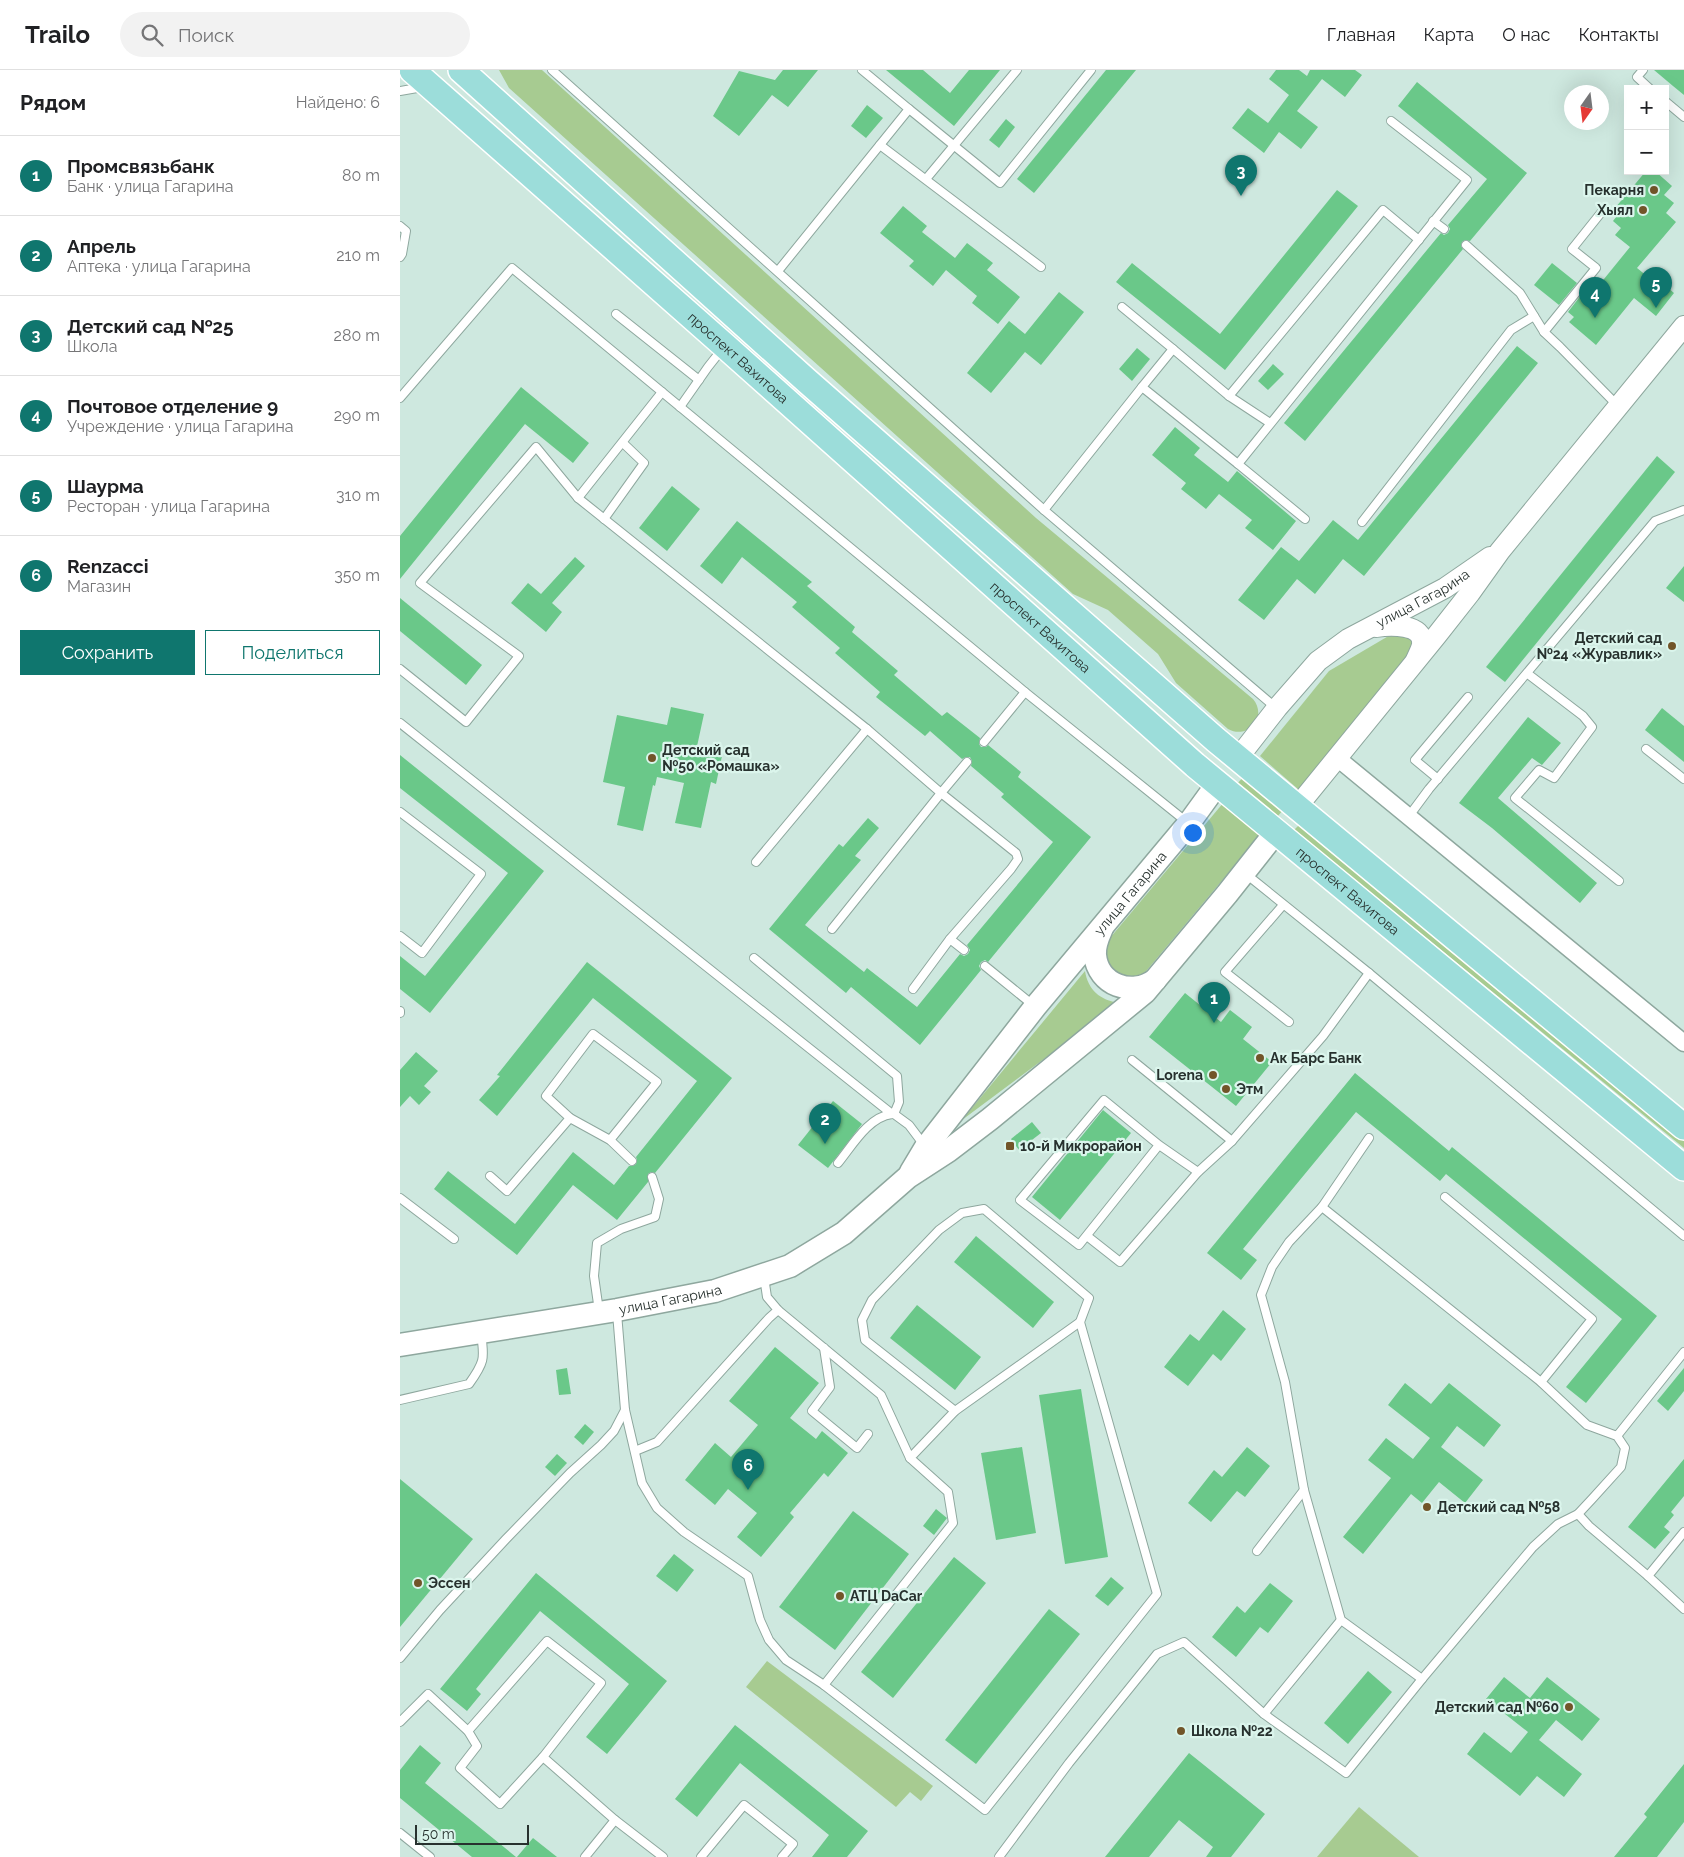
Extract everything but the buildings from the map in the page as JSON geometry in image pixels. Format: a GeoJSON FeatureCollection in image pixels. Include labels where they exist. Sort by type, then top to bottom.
{"type":"FeatureCollection","features":[{"type":"Feature","properties":{"kind":"main road","name":"проспект Вахитова"},"geometry":{"type":"LineString","coordinates":[[461,70],[807,381],[1238,758],[1684,1126]]}},
{"type":"Feature","properties":{"kind":"main road","name":"проспект Вахитова"},"geometry":{"type":"LineString","coordinates":[[421,78],[1195,765],[1684,1168]]}},
{"type":"Feature","properties":{"kind":"main road","name":"улица Гагарина"},"geometry":{"type":"LineString","coordinates":[[908,1177],[926,1147],[1035,1007],[1189,823],[1238,758]]}},
{"type":"Feature","properties":{"kind":"main road","name":"улица Гагарина"},"geometry":{"type":"LineString","coordinates":[[400,1344],[608,1312],[715,1290],[790,1266],[844,1233],[908,1177],[948,1151],[990,1119],[1145,992],[1297,807]]}},
{"type":"Feature","properties":{"kind":"main road"},"geometry":{"type":"LineString","coordinates":[[1103,924],[1096,941],[1095,955],[1099,969],[1108,980],[1121,987],[1136,988],[1149,984],[1163,972]]}},
{"type":"Feature","properties":{"kind":"street","name":"улица Гагарина"},"geometry":{"type":"LineString","coordinates":[[1297,807],[1336,757],[1416,662],[1500,551],[1684,326]]}},
{"type":"Feature","properties":{"kind":"street","name":"улица Гагарина"},"geometry":{"type":"LineString","coordinates":[[1238,758],[1277,708],[1318,661],[1348,639],[1445,588],[1500,551]]}},
{"type":"Feature","properties":{"kind":"street"},"geometry":{"type":"LineString","coordinates":[[1368,628],[1400,626],[1418,632],[1422,639],[1422,644],[1416,662]]}},
{"type":"Feature","properties":{"kind":"street"},"geometry":{"type":"LineString","coordinates":[[1336,757],[1684,1043]]}},
{"type":"Feature","properties":{"kind":"lane"},"geometry":{"type":"LineString","coordinates":[[552,70],[1044,510],[1277,708]]}},
{"type":"Feature","properties":{"kind":"lane"},"geometry":{"type":"LineString","coordinates":[[862,70],[1000,183],[1091,70]]}},
{"type":"Feature","properties":{"kind":"lane"},"geometry":{"type":"LineString","coordinates":[[926,179],[1017,70]]}},
{"type":"Feature","properties":{"kind":"lane"},"geometry":{"type":"LineString","coordinates":[[1643,70],[1637,77],[1646,85]]}},
{"type":"Feature","properties":{"kind":"lane"},"geometry":{"type":"LineString","coordinates":[[400,91],[421,78]]}},
{"type":"Feature","properties":{"kind":"lane"},"geometry":{"type":"LineString","coordinates":[[1669,104],[1684,117]]}},
{"type":"Feature","properties":{"kind":"lane"},"geometry":{"type":"LineString","coordinates":[[778,271],[908,109]]}},
{"type":"Feature","properties":{"kind":"lane"},"geometry":{"type":"LineString","coordinates":[[1238,464],[1468,180],[1391,121]]}},
{"type":"Feature","properties":{"kind":"lane"},"geometry":{"type":"LineString","coordinates":[[880,145],[1041,266]]}},
{"type":"Feature","properties":{"kind":"lane"},"geometry":{"type":"LineString","coordinates":[[1544,332],[1596,268],[1572,249],[1604,209]]}},
{"type":"Feature","properties":{"kind":"lane"},"geometry":{"type":"LineString","coordinates":[[1230,396],[1383,210],[1419,240]]}},
{"type":"Feature","properties":{"kind":"lane"},"geometry":{"type":"LineString","coordinates":[[1433,221],[1444,229]]}},
{"type":"Feature","properties":{"kind":"lane"},"geometry":{"type":"LineString","coordinates":[[400,226],[406,231],[400,257]]}},
{"type":"Feature","properties":{"kind":"lane"},"geometry":{"type":"LineString","coordinates":[[1466,245],[1520,293],[1544,332],[1618,407]]}},
{"type":"Feature","properties":{"kind":"lane"},"geometry":{"type":"LineString","coordinates":[[400,398],[512,268],[1024,692],[1189,823]]}},
{"type":"Feature","properties":{"kind":"lane"},"geometry":{"type":"LineString","coordinates":[[1122,307],[1230,396],[1270,423]]}},
{"type":"Feature","properties":{"kind":"lane"},"geometry":{"type":"LineString","coordinates":[[616,314],[699,380]]}},
{"type":"Feature","properties":{"kind":"lane"},"geometry":{"type":"LineString","coordinates":[[1362,522],[1511,330],[1534,316]]}},
{"type":"Feature","properties":{"kind":"lane"},"geometry":{"type":"LineString","coordinates":[[680,407],[725,346]]}},
{"type":"Feature","properties":{"kind":"lane"},"geometry":{"type":"LineString","coordinates":[[1044,510],[1173,349]]}},
{"type":"Feature","properties":{"kind":"lane"},"geometry":{"type":"LineString","coordinates":[[1142,387],[1305,519]]}},
{"type":"Feature","properties":{"kind":"lane"},"geometry":{"type":"LineString","coordinates":[[578,498],[662,392]]}},
{"type":"Feature","properties":{"kind":"lane"},"geometry":{"type":"LineString","coordinates":[[604,519],[644,463],[623,443]]}},
{"type":"Feature","properties":{"kind":"lane"},"geometry":{"type":"LineString","coordinates":[[400,669],[466,722],[519,656],[420,583],[536,447],[578,498],[866,729],[1016,854],[1018,859],[1011,869],[950,939],[913,989]]}},
{"type":"Feature","properties":{"kind":"lane"},"geometry":{"type":"LineString","coordinates":[[1409,816],[1655,521],[1684,510]]}},
{"type":"Feature","properties":{"kind":"lane"},"geometry":{"type":"LineString","coordinates":[[1528,674],[1582,716],[1592,727],[1554,778],[1539,770],[1515,798],[1618,882]]}},
{"type":"Feature","properties":{"kind":"lane"},"geometry":{"type":"LineString","coordinates":[[984,742],[1024,692]]}},
{"type":"Feature","properties":{"kind":"lane"},"geometry":{"type":"LineString","coordinates":[[1438,779],[1415,760],[1468,697]]}},
{"type":"Feature","properties":{"kind":"lane"},"geometry":{"type":"LineString","coordinates":[[400,723],[909,1125],[926,1147]]}},
{"type":"Feature","properties":{"kind":"lane"},"geometry":{"type":"LineString","coordinates":[[756,862],[866,729]]}},
{"type":"Feature","properties":{"kind":"lane"},"geometry":{"type":"LineString","coordinates":[[1646,749],[1684,779]]}},
{"type":"Feature","properties":{"kind":"lane"},"geometry":{"type":"LineString","coordinates":[[832,929],[967,762]]}},
{"type":"Feature","properties":{"kind":"lane"},"geometry":{"type":"LineString","coordinates":[[400,936],[422,953],[481,874],[401,815]]}},
{"type":"Feature","properties":{"kind":"lane"},"geometry":{"type":"LineString","coordinates":[[1244,873],[1369,973],[1684,1236]]}},
{"type":"Feature","properties":{"kind":"lane"},"geometry":{"type":"LineString","coordinates":[[1283,905],[1226,972],[1289,1022]]}},
{"type":"Feature","properties":{"kind":"lane"},"geometry":{"type":"LineString","coordinates":[[950,939],[964,950]]}},
{"type":"Feature","properties":{"kind":"lane"},"geometry":{"type":"LineString","coordinates":[[754,958],[897,1076],[899,1102],[893,1114]]}},
{"type":"Feature","properties":{"kind":"lane"},"geometry":{"type":"LineString","coordinates":[[985,966],[1035,1007]]}},
{"type":"Feature","properties":{"kind":"lane"},"geometry":{"type":"LineString","coordinates":[[1087,1236],[1120,1262],[1198,1172],[1232,1141],[1323,1036],[1369,973]]}},
{"type":"Feature","properties":{"kind":"lane"},"geometry":{"type":"LineString","coordinates":[[610,1140],[657,1082],[593,1034],[546,1096],[570,1118],[610,1140],[632,1162]]}},
{"type":"Feature","properties":{"kind":"lane"},"geometry":{"type":"LineString","coordinates":[[1132,1060],[1232,1141]]}},
{"type":"Feature","properties":{"kind":"lane"},"geometry":{"type":"LineString","coordinates":[[1159,1145],[1079,1245],[1020,1200],[1104,1100],[1159,1145],[1198,1172]]}},
{"type":"Feature","properties":{"kind":"lane"},"geometry":{"type":"LineString","coordinates":[[838,1163],[869,1125],[884,1115],[893,1114]]}},
{"type":"Feature","properties":{"kind":"lane"},"geometry":{"type":"LineString","coordinates":[[490,1176],[507,1191],[570,1118]]}},
{"type":"Feature","properties":{"kind":"lane"},"geometry":{"type":"LineString","coordinates":[[1369,1138],[1322,1207],[1289,1242],[1272,1268],[1261,1295],[1284,1382],[1304,1490],[1341,1620],[1422,1679]]}},
{"type":"Feature","properties":{"kind":"lane"},"geometry":{"type":"LineString","coordinates":[[652,1178],[658,1198],[655,1217],[621,1229],[597,1244],[594,1276],[608,1312],[625,1410],[642,1483],[657,1508],[684,1532],[748,1576],[760,1620],[769,1640],[786,1660],[824,1685],[985,1810],[1157,1594],[1080,1322]]}},
{"type":"Feature","properties":{"kind":"lane"},"geometry":{"type":"LineString","coordinates":[[1444,1197],[1592,1318],[1541,1382]]}},
{"type":"Feature","properties":{"kind":"lane"},"geometry":{"type":"LineString","coordinates":[[400,1198],[454,1239]]}},
{"type":"Feature","properties":{"kind":"lane"},"geometry":{"type":"LineString","coordinates":[[999,1857],[1069,1763],[1157,1654],[1184,1642],[1264,1714],[1346,1773],[1533,1547],[1558,1524],[1578,1514],[1621,1467],[1626,1448],[1617,1436],[1587,1425],[1541,1382],[1322,1207]]}},
{"type":"Feature","properties":{"kind":"lane"},"geometry":{"type":"LineString","coordinates":[[910,1458],[955,1411],[1080,1322],[1089,1298],[984,1209],[962,1213],[939,1230],[872,1300],[862,1320],[865,1340],[955,1411]]}},
{"type":"Feature","properties":{"kind":"lane"},"geometry":{"type":"LineString","coordinates":[[764,1275],[767,1297],[778,1310],[881,1395],[910,1458],[948,1492],[953,1523],[824,1685]]}},
{"type":"Feature","properties":{"kind":"lane"},"geometry":{"type":"LineString","coordinates":[[635,1451],[657,1442],[778,1310]]}},
{"type":"Feature","properties":{"kind":"lane"},"geometry":{"type":"LineString","coordinates":[[400,1400],[469,1384],[480,1369],[484,1356],[480,1331]]}},
{"type":"Feature","properties":{"kind":"lane"},"geometry":{"type":"LineString","coordinates":[[824,1348],[830,1387],[812,1410],[857,1448],[868,1434]]}},
{"type":"Feature","properties":{"kind":"lane"},"geometry":{"type":"LineString","coordinates":[[1617,1436],[1684,1352]]}},
{"type":"Feature","properties":{"kind":"lane"},"geometry":{"type":"LineString","coordinates":[[400,1658],[440,1610],[506,1539],[614,1431],[625,1410]]}},
{"type":"Feature","properties":{"kind":"lane"},"geometry":{"type":"LineString","coordinates":[[1257,1551],[1304,1490]]}},
{"type":"Feature","properties":{"kind":"lane"},"geometry":{"type":"LineString","coordinates":[[1578,1514],[1589,1526],[1684,1609]]}},
{"type":"Feature","properties":{"kind":"lane"},"geometry":{"type":"LineString","coordinates":[[1648,1576],[1684,1532]]}},
{"type":"Feature","properties":{"kind":"lane"},"geometry":{"type":"LineString","coordinates":[[1264,1714],[1341,1620]]}},
{"type":"Feature","properties":{"kind":"lane"},"geometry":{"type":"LineString","coordinates":[[400,1722],[428,1694],[468,1732],[477,1746],[460,1768],[500,1804],[543,1757],[601,1684],[546,1641],[468,1732]]}},
{"type":"Feature","properties":{"kind":"lane"},"geometry":{"type":"LineString","coordinates":[[543,1757],[615,1820],[663,1857]]}},
{"type":"Feature","properties":{"kind":"lane"},"geometry":{"type":"LineString","coordinates":[[701,1857],[744,1805],[793,1844],[782,1857]]}},
{"type":"Feature","properties":{"kind":"lane"},"geometry":{"type":"LineString","coordinates":[[585,1857],[615,1820]]}},
{"type":"Feature","properties":{"kind":"lane"},"geometry":{"type":"LineString","coordinates":[[400,1833],[430,1857]]}},
{"type":"Feature","properties":{"kind":"green space"},"geometry":{"type":"Polygon","coordinates":[[[499,70],[542,70],[1036,518],[1253,699],[1258,713],[1254,725],[1242,731],[1235,732],[1228,729],[1176,683],[1158,654],[1108,610],[1073,594],[509,88],[499,70]]]}},
{"type":"Feature","properties":{"kind":"green space"},"geometry":{"type":"Polygon","coordinates":[[[1397,631],[1411,635],[1414,647],[1299,790],[1260,756],[1329,671],[1397,631]]]}},
{"type":"Feature","properties":{"kind":"green space"},"geometry":{"type":"Polygon","coordinates":[[[1244,776],[1284,809],[1277,817],[1237,784],[1244,776]]]}},
{"type":"Feature","properties":{"kind":"green space"},"geometry":{"type":"Polygon","coordinates":[[[1224,802],[1261,834],[1142,976],[1125,975],[1115,971],[1111,966],[1104,945],[1224,802]]]}},
{"type":"Feature","properties":{"kind":"green space"},"geometry":{"type":"Polygon","coordinates":[[[1300,824],[1684,1136],[1684,1148],[1294,830],[1300,824]]]}},
{"type":"Feature","properties":{"kind":"green space"},"geometry":{"type":"Polygon","coordinates":[[[1085,971],[1089,984],[1096,993],[1112,1002],[1119,1003],[962,1120],[1085,971]]]}},
{"type":"Feature","properties":{"kind":"green space"},"geometry":{"type":"Polygon","coordinates":[[[767,1661],[933,1786],[921,1801],[910,1792],[896,1807],[746,1687],[767,1661]]]}},
{"type":"Feature","properties":{"kind":"green space"},"geometry":{"type":"Polygon","coordinates":[[[1359,1807],[1419,1857],[1317,1857],[1359,1807]]]}},
{"type":"Feature","properties":{"kind":"place","name":"Пекарня"},"geometry":{"type":"Point","coordinates":[1654,190]}},
{"type":"Feature","properties":{"kind":"place","name":"Детский сад №25"},"geometry":{"type":"Point","coordinates":[1241,196]}},
{"type":"Feature","properties":{"kind":"place","name":"Хыял"},"geometry":{"type":"Point","coordinates":[1643,210]}},
{"type":"Feature","properties":{"kind":"place","name":"Шаурма"},"geometry":{"type":"Point","coordinates":[1656,308]}},
{"type":"Feature","properties":{"kind":"place","name":"Почтовое отделение 9"},"geometry":{"type":"Point","coordinates":[1595,318]}},
{"type":"Feature","properties":{"kind":"place","name":"Детский сад №24 «Журавлик»"},"geometry":{"type":"Point","coordinates":[1672,646]}},
{"type":"Feature","properties":{"kind":"place","name":"Детский сад №50 «Ромашка»"},"geometry":{"type":"Point","coordinates":[652,758]}},
{"type":"Feature","properties":{"kind":"place","name":"Промсвязьбанк"},"geometry":{"type":"Point","coordinates":[1214,1023]}},
{"type":"Feature","properties":{"kind":"place","name":"Ак Барс Банк"},"geometry":{"type":"Point","coordinates":[1260,1058]}},
{"type":"Feature","properties":{"kind":"place","name":"Lorena"},"geometry":{"type":"Point","coordinates":[1213,1075]}},
{"type":"Feature","properties":{"kind":"place","name":"Этм"},"geometry":{"type":"Point","coordinates":[1226,1089]}},
{"type":"Feature","properties":{"kind":"place","name":"Апрель"},"geometry":{"type":"Point","coordinates":[825,1144]}},
{"type":"Feature","properties":{"kind":"place","name":"10-й Микрорайон"},"geometry":{"type":"Point","coordinates":[1010,1146]}},
{"type":"Feature","properties":{"kind":"place","name":"Renzacci"},"geometry":{"type":"Point","coordinates":[748,1490]}},
{"type":"Feature","properties":{"kind":"place","name":"Детский сад №58"},"geometry":{"type":"Point","coordinates":[1427,1507]}},
{"type":"Feature","properties":{"kind":"place","name":"Эссен"},"geometry":{"type":"Point","coordinates":[418,1583]}},
{"type":"Feature","properties":{"kind":"place","name":"АТЦ DaСar"},"geometry":{"type":"Point","coordinates":[840,1596]}},
{"type":"Feature","properties":{"kind":"place","name":"Детский сад №60"},"geometry":{"type":"Point","coordinates":[1569,1707]}},
{"type":"Feature","properties":{"kind":"place","name":"Школа №22"},"geometry":{"type":"Point","coordinates":[1181,1731]}}]}
